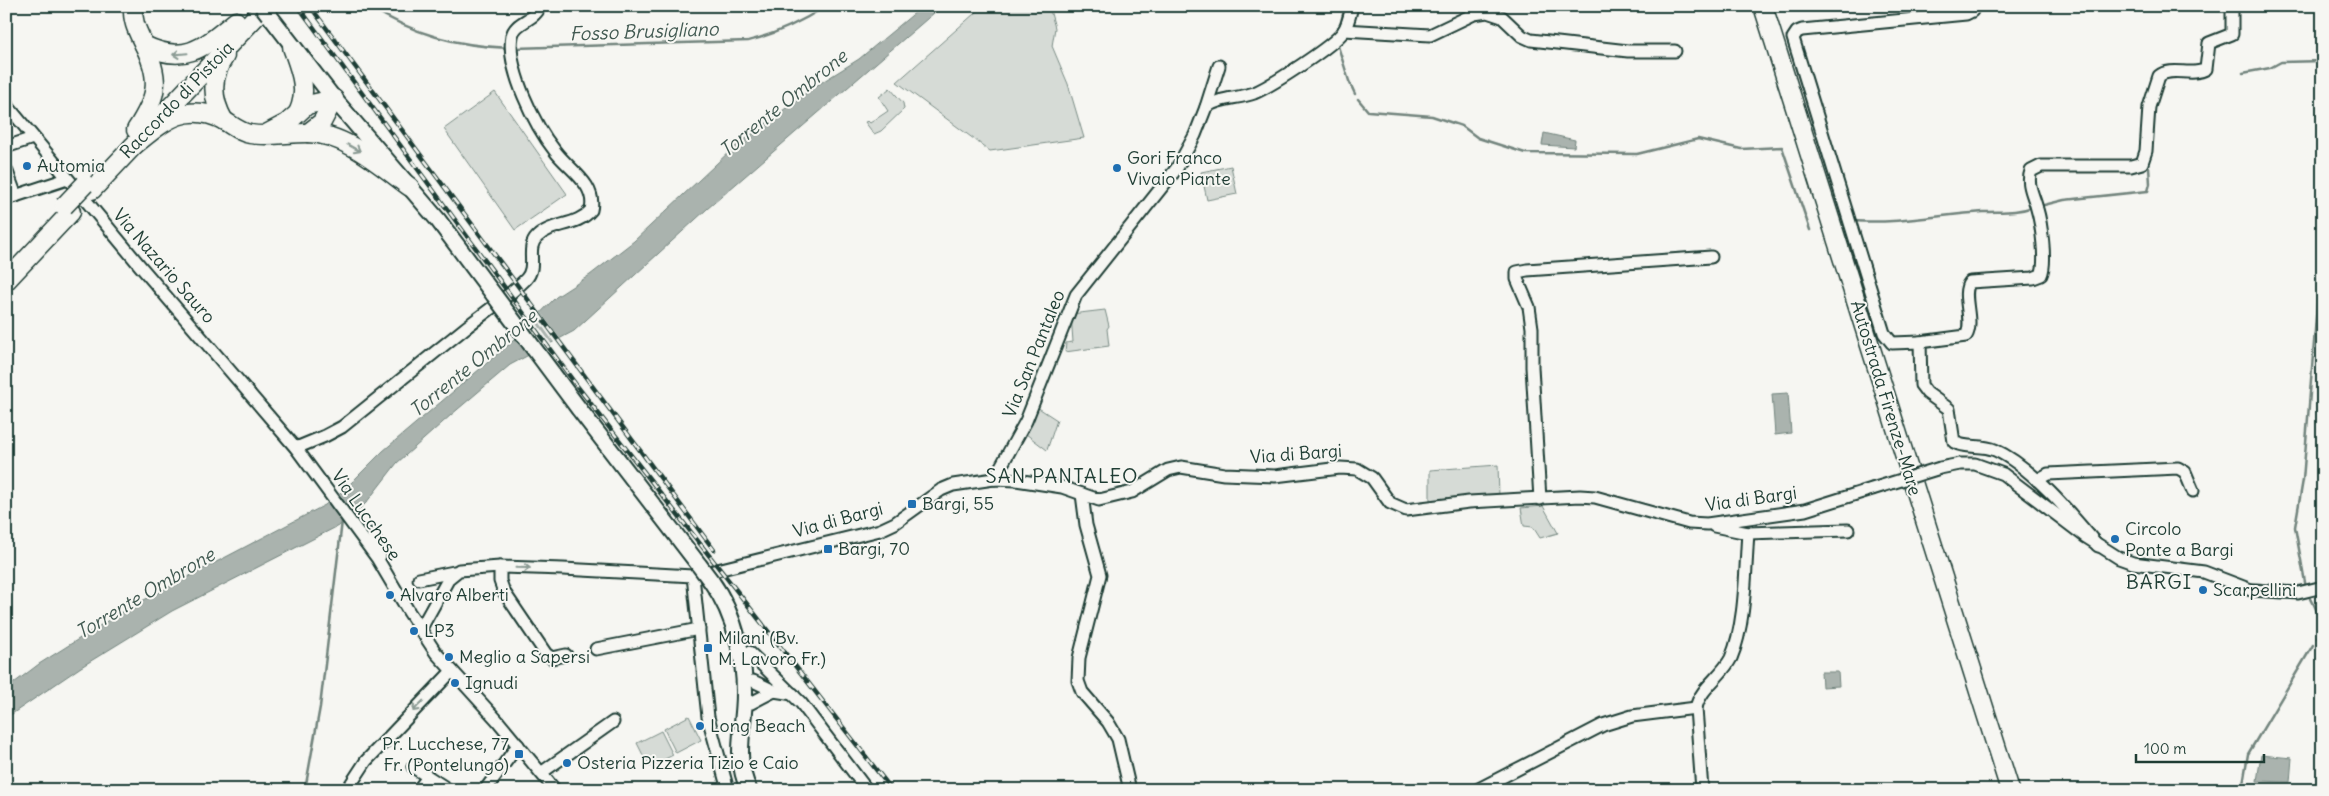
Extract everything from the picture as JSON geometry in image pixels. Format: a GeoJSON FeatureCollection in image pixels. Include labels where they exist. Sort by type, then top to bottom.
{"type":"FeatureCollection","features":[{"type":"Feature","properties":{"kind":"highway"},"geometry":{"type":"LineString","coordinates":[[133,6],[134,28],[144,45],[155,73],[156,90],[134,139]]}},
{"type":"Feature","properties":{"kind":"highway","name":"Raccordo di Pistoia"},"geometry":{"type":"LineString","coordinates":[[240,26],[251,6]]}},
{"type":"Feature","properties":{"kind":"highway","name":"Autostrada Firenze-Mare"},"geometry":{"type":"LineString","coordinates":[[1751,6],[1997,790]]}},
{"type":"Feature","properties":{"kind":"highway","name":"Autostrada Firenze-Mare"},"geometry":{"type":"LineString","coordinates":[[1763,6],[2010,790]]}},
{"type":"Feature","properties":{"kind":"highway","name":"Raccordo di Pistoia"},"geometry":{"type":"LineString","coordinates":[[6,281],[88,187],[240,26],[266,9]]}},
{"type":"Feature","properties":{"kind":"highway"},"geometry":{"type":"LineString","coordinates":[[144,45],[168,54],[187,54],[240,26]]}},
{"type":"Feature","properties":{"kind":"highway"},"geometry":{"type":"LineString","coordinates":[[224,121],[215,102],[214,81],[220,62],[240,26]]}},
{"type":"Feature","properties":{"kind":"highway"},"geometry":{"type":"LineString","coordinates":[[292,47],[304,85],[303,98],[298,113]]}},
{"type":"Feature","properties":{"kind":"highway"},"geometry":{"type":"LineString","coordinates":[[265,134],[284,125],[306,105],[334,99]]}},
{"type":"Feature","properties":{"kind":"highway"},"geometry":{"type":"LineString","coordinates":[[308,133],[322,122],[334,99]]}},
{"type":"Feature","properties":{"kind":"highway"},"geometry":{"type":"LineString","coordinates":[[134,139],[163,122],[186,113],[206,114],[224,121],[242,132],[265,134],[308,133],[330,138],[350,146],[410,187]]}},
{"type":"Feature","properties":{"kind":"highway","name":"Raccordo di Pistoia"},"geometry":{"type":"LineString","coordinates":[[6,267],[68,209]]}},
{"type":"Feature","properties":{"kind":"main road"},"geometry":{"type":"LineString","coordinates":[[266,9],[292,47],[334,99],[438,220],[579,409],[696,571],[726,597],[736,613],[749,652],[752,703],[745,740],[741,748]]}},
{"type":"Feature","properties":{"kind":"main road"},"geometry":{"type":"LineString","coordinates":[[714,586],[734,629],[750,677],[739,740],[743,771],[749,790]]}},
{"type":"Feature","properties":{"kind":"street"},"geometry":{"type":"LineString","coordinates":[[296,448],[342,427],[483,314],[528,276],[532,266],[531,248],[535,238],[551,228],[580,219],[590,210],[592,201],[587,186],[552,147],[515,76],[512,53],[513,32],[517,26],[536,14],[540,6]]}},
{"type":"Feature","properties":{"kind":"street"},"geometry":{"type":"LineString","coordinates":[[1206,107],[1216,102],[1248,95],[1266,87],[1330,44],[1344,30],[1352,6]]}},
{"type":"Feature","properties":{"kind":"street"},"geometry":{"type":"LineString","coordinates":[[1974,6],[1972,11],[1966,14],[1802,30],[1797,32],[1793,38],[1884,333],[1892,343],[1920,342],[1966,336],[1969,324],[1967,288],[1970,282],[2035,278],[2041,275],[2043,269],[2038,212],[2029,173],[2032,169],[2041,166],[2131,166],[2142,163],[2146,151],[2149,107],[2159,76],[2165,73],[2198,72],[2206,69],[2209,43],[2232,34],[2232,6]]}},
{"type":"Feature","properties":{"kind":"street"},"geometry":{"type":"LineString","coordinates":[[1344,30],[1430,35],[1474,14],[1487,12],[1502,17],[1524,37],[1531,40],[1635,51],[1675,51]]}},
{"type":"Feature","properties":{"kind":"street","name":"Via San Pantaleo"},"geometry":{"type":"LineString","coordinates":[[994,479],[1026,421],[1076,295],[1176,168],[1195,135],[1219,66]]}},
{"type":"Feature","properties":{"kind":"street","name":"Via Nazario Sauro"},"geometry":{"type":"LineString","coordinates":[[6,104],[67,179],[296,448]]}},
{"type":"Feature","properties":{"kind":"street"},"geometry":{"type":"LineString","coordinates":[[6,147],[33,138]]}},
{"type":"Feature","properties":{"kind":"street"},"geometry":{"type":"LineString","coordinates":[[6,169],[11,197],[67,179]]}},
{"type":"Feature","properties":{"kind":"street"},"geometry":{"type":"LineString","coordinates":[[1540,499],[1532,367],[1532,328],[1529,308],[1517,279],[1517,272],[1711,257]]}},
{"type":"Feature","properties":{"kind":"street"},"geometry":{"type":"LineString","coordinates":[[1920,342],[1921,385],[1927,393],[1949,409],[1954,442],[1960,445],[1986,446],[2023,467],[2038,480],[2098,546]]}},
{"type":"Feature","properties":{"kind":"street","name":"Via Lucchese"},"geometry":{"type":"LineString","coordinates":[[296,448],[370,539],[385,570],[420,630],[452,671],[555,790]]}},
{"type":"Feature","properties":{"kind":"street","name":"Via di Bargi"},"geometry":{"type":"LineString","coordinates":[[419,579],[469,568],[500,567],[696,571],[880,530],[945,488],[994,479],[1055,485],[1099,500],[1132,492],[1168,470],[1178,467],[1224,474],[1275,476],[1357,468],[1368,474],[1386,499],[1397,507],[1406,510],[1463,502],[1588,496],[1689,523],[1707,524],[1804,510],[1940,468],[1975,464],[2003,474],[2098,546],[2133,563],[2212,574],[2245,589],[2306,591],[2323,587]]}},
{"type":"Feature","properties":{"kind":"street"},"geometry":{"type":"LineString","coordinates":[[2038,480],[2048,474],[2178,468],[2187,475],[2193,491]]}},
{"type":"Feature","properties":{"kind":"street"},"geometry":{"type":"LineString","coordinates":[[1082,494],[1087,529],[1100,575],[1078,664],[1078,681],[1082,692],[1108,722],[1118,739],[1130,790]]}},
{"type":"Feature","properties":{"kind":"street"},"geometry":{"type":"LineString","coordinates":[[1707,524],[1748,533],[1848,530]]}},
{"type":"Feature","properties":{"kind":"street"},"geometry":{"type":"LineString","coordinates":[[1702,790],[1696,708],[1700,698],[1724,669],[1733,651],[1742,603],[1748,533]]}},
{"type":"Feature","properties":{"kind":"street"},"geometry":{"type":"LineString","coordinates":[[500,567],[500,581],[504,592],[546,654],[552,658],[566,655]]}},
{"type":"Feature","properties":{"kind":"street"},"geometry":{"type":"LineString","coordinates":[[696,571],[698,628],[708,722],[728,790]]}},
{"type":"Feature","properties":{"kind":"street"},"geometry":{"type":"LineString","coordinates":[[420,630],[454,572]]}},
{"type":"Feature","properties":{"kind":"street"},"geometry":{"type":"LineString","coordinates":[[596,649],[698,628]]}},
{"type":"Feature","properties":{"kind":"street"},"geometry":{"type":"LineString","coordinates":[[749,652],[793,694],[866,790]]}},
{"type":"Feature","properties":{"kind":"street"},"geometry":{"type":"LineString","coordinates":[[347,790],[366,761],[452,671]]}},
{"type":"Feature","properties":{"kind":"street"},"geometry":{"type":"LineString","coordinates":[[750,677],[762,673],[773,675]]}},
{"type":"Feature","properties":{"kind":"street"},"geometry":{"type":"LineString","coordinates":[[750,677],[774,691],[793,694]]}},
{"type":"Feature","properties":{"kind":"street"},"geometry":{"type":"LineString","coordinates":[[752,703],[774,691]]}},
{"type":"Feature","properties":{"kind":"street"},"geometry":{"type":"LineString","coordinates":[[1477,790],[1603,725],[1632,716],[1696,708]]}},
{"type":"Feature","properties":{"kind":"street"},"geometry":{"type":"LineString","coordinates":[[541,773],[613,722]]}},
{"type":"Feature","properties":{"kind":"street"},"geometry":{"type":"LineString","coordinates":[[484,790],[518,745]]}},
{"type":"Feature","properties":{"kind":"street"},"geometry":{"type":"LineString","coordinates":[[413,767],[449,790]]}},
{"type":"Feature","properties":{"kind":"street"},"geometry":{"type":"LineString","coordinates":[[418,790],[428,776]]}},
{"type":"Feature","properties":{"kind":"shaded area"},"geometry":{"type":"Polygon","coordinates":[[[923,6],[942,6],[707,209],[574,331],[510,365],[451,415],[397,463],[366,503],[346,522],[172,611],[81,667],[6,718],[6,689],[39,664],[123,611],[325,505],[345,489],[383,451],[513,341],[556,297],[590,275],[634,241],[731,150],[811,89],[859,59],[923,6]]]}},
{"type":"Feature","properties":{"kind":"shaded area"},"geometry":{"type":"Polygon","coordinates":[[[983,6],[1049,6],[1055,28],[1052,46],[1068,84],[1084,138],[990,151],[897,82],[983,6]]]}},
{"type":"Feature","properties":{"kind":"shaded area"},"geometry":{"type":"Polygon","coordinates":[[[890,88],[903,103],[904,109],[881,131],[874,134],[865,122],[868,121],[870,123],[888,111],[879,97],[890,88]]]}},
{"type":"Feature","properties":{"kind":"shaded area"},"geometry":{"type":"Polygon","coordinates":[[[495,92],[567,194],[515,230],[444,129],[495,92]]]}},
{"type":"Feature","properties":{"kind":"shaded area"},"geometry":{"type":"Polygon","coordinates":[[[1544,133],[1575,140],[1574,147],[1542,145],[1544,133]]]}},
{"type":"Feature","properties":{"kind":"shaded area"},"geometry":{"type":"Polygon","coordinates":[[[1231,166],[1237,194],[1207,200],[1201,172],[1231,166]]]}},
{"type":"Feature","properties":{"kind":"shaded area"},"geometry":{"type":"Polygon","coordinates":[[[1105,310],[1109,326],[1107,329],[1109,346],[1065,352],[1066,343],[1073,342],[1071,314],[1105,310]]]}},
{"type":"Feature","properties":{"kind":"shaded area"},"geometry":{"type":"Polygon","coordinates":[[[1788,393],[1791,433],[1775,435],[1772,394],[1788,393]]]}},
{"type":"Feature","properties":{"kind":"shaded area"},"geometry":{"type":"Polygon","coordinates":[[[1037,407],[1057,420],[1047,450],[1026,434],[1037,407]]]}},
{"type":"Feature","properties":{"kind":"shaded area"},"geometry":{"type":"Polygon","coordinates":[[[1498,465],[1499,496],[1430,505],[1430,470],[1498,465]]]}},
{"type":"Feature","properties":{"kind":"shaded area"},"geometry":{"type":"Polygon","coordinates":[[[1543,506],[1558,533],[1540,538],[1533,527],[1524,526],[1521,508],[1543,506]]]}},
{"type":"Feature","properties":{"kind":"shaded area"},"geometry":{"type":"Polygon","coordinates":[[[1821,672],[1838,672],[1839,686],[1822,687],[1821,672]]]}},
{"type":"Feature","properties":{"kind":"shaded area"},"geometry":{"type":"Polygon","coordinates":[[[689,716],[701,740],[676,753],[664,729],[689,716]]]}},
{"type":"Feature","properties":{"kind":"shaded area"},"geometry":{"type":"Polygon","coordinates":[[[661,731],[673,755],[649,767],[637,743],[661,731]]]}},
{"type":"Feature","properties":{"kind":"shaded area"},"geometry":{"type":"Polygon","coordinates":[[[2261,755],[2292,758],[2290,782],[2257,781],[2261,755]]]}},
{"type":"Feature","properties":{"kind":"pier"},"geometry":{"type":"Polygon","coordinates":[[[539,310],[562,341],[556,345],[535,316],[539,310]]]}},
{"type":"Feature","properties":{"kind":"pier"},"geometry":{"type":"Polygon","coordinates":[[[533,318],[553,346],[544,350],[525,325],[533,318]]]}},
{"type":"Feature","properties":{"kind":"waterway","name":"Fosso Brusigliano"},"geometry":{"type":"LineString","coordinates":[[369,6],[402,24],[436,37],[471,45],[509,48]]}},
{"type":"Feature","properties":{"kind":"waterway","name":"Fosso Brusigliano"},"geometry":{"type":"LineString","coordinates":[[515,48],[748,41],[789,27],[826,6]]}},
{"type":"Feature","properties":{"kind":"waterway"},"geometry":{"type":"LineString","coordinates":[[1341,22],[1345,6]]}},
{"type":"Feature","properties":{"kind":"waterway"},"geometry":{"type":"LineString","coordinates":[[1338,46],[1355,94]]}},
{"type":"Feature","properties":{"kind":"waterway"},"geometry":{"type":"LineString","coordinates":[[2243,73],[2270,68],[2281,62],[2323,61]]}},
{"type":"Feature","properties":{"kind":"waterway"},"geometry":{"type":"LineString","coordinates":[[1358,99],[1368,111],[1432,116],[1462,126],[1478,138],[1525,153],[1637,154],[1698,139],[1741,149],[1782,147],[1810,230]]}},
{"type":"Feature","properties":{"kind":"waterway"},"geometry":{"type":"LineString","coordinates":[[2040,206],[2064,200],[2148,191],[2150,184],[2149,167]]}},
{"type":"Feature","properties":{"kind":"waterway"},"geometry":{"type":"LineString","coordinates":[[1854,221],[1902,220],[2014,211],[2033,207]]}},
{"type":"Feature","properties":{"kind":"waterway"},"geometry":{"type":"LineString","coordinates":[[2306,588],[2295,527],[2303,480],[2323,230]]}},
{"type":"Feature","properties":{"kind":"waterway"},"geometry":{"type":"LineString","coordinates":[[305,790],[320,707],[342,521]]}},
{"type":"Feature","properties":{"kind":"waterway"},"geometry":{"type":"LineString","coordinates":[[2246,583],[2261,584]]}},
{"type":"Feature","properties":{"kind":"waterway"},"geometry":{"type":"LineString","coordinates":[[2271,585],[2284,585]]}},
{"type":"Feature","properties":{"kind":"waterway"},"geometry":{"type":"LineString","coordinates":[[2298,586],[2305,585]]}},
{"type":"Feature","properties":{"kind":"waterway"},"geometry":{"type":"LineString","coordinates":[[2308,593],[2319,620],[2320,626],[2317,638]]}},
{"type":"Feature","properties":{"kind":"waterway"},"geometry":{"type":"LineString","coordinates":[[2242,790],[2248,754],[2313,645]]}},
{"type":"Feature","properties":{"kind":"railway"},"geometry":{"type":"LineString","coordinates":[[298,6],[577,386],[892,790]]}},
{"type":"Feature","properties":{"kind":"railway"},"geometry":{"type":"LineString","coordinates":[[310,6],[714,550]]}},
{"type":"Feature","properties":{"kind":"place","name":"Automia"},"geometry":{"type":"Point","coordinates":[27,166]}},
{"type":"Feature","properties":{"kind":"place","name":"Gori Franco Vivaio Piante"},"geometry":{"type":"Point","coordinates":[1117,168]}},
{"type":"Feature","properties":{"kind":"place","name":"Bargi, 55"},"geometry":{"type":"Point","coordinates":[912,504]}},
{"type":"Feature","properties":{"kind":"place","name":"Circolo Ponte a Bargi"},"geometry":{"type":"Point","coordinates":[2115,539]}},
{"type":"Feature","properties":{"kind":"place","name":"Bargi, 70"},"geometry":{"type":"Point","coordinates":[828,549]}},
{"type":"Feature","properties":{"kind":"place","name":"Scarpellini"},"geometry":{"type":"Point","coordinates":[2203,590]}},
{"type":"Feature","properties":{"kind":"place","name":"Alvaro Alberti"},"geometry":{"type":"Point","coordinates":[390,595]}},
{"type":"Feature","properties":{"kind":"place","name":"LP3"},"geometry":{"type":"Point","coordinates":[414,631]}},
{"type":"Feature","properties":{"kind":"place","name":"Milani (Bv. M. Lavoro Fr.)"},"geometry":{"type":"Point","coordinates":[708,648]}},
{"type":"Feature","properties":{"kind":"place","name":"Meglio a Sapersi"},"geometry":{"type":"Point","coordinates":[449,657]}},
{"type":"Feature","properties":{"kind":"place","name":"Ignudi"},"geometry":{"type":"Point","coordinates":[455,683]}},
{"type":"Feature","properties":{"kind":"place","name":"Long Beach"},"geometry":{"type":"Point","coordinates":[700,726]}},
{"type":"Feature","properties":{"kind":"place","name":"Pr. Lucchese, 77 Fr. (Pontelungo)"},"geometry":{"type":"Point","coordinates":[519,754]}},
{"type":"Feature","properties":{"kind":"place","name":"Osteria Pizzeria Tizio e Caio"},"geometry":{"type":"Point","coordinates":[567,763]}},
{"type":"Feature","properties":{"kind":"district","name":"SAN PANTALEO"},"geometry":{"type":"Point","coordinates":[1062,476]}},
{"type":"Feature","properties":{"kind":"district","name":"BARGI"},"geometry":{"type":"Point","coordinates":[2159,582]}},
{"type":"Feature","properties":{"kind":"water label","name":"Torrente Ombrone"},"geometry":{"type":"Point","coordinates":[783,103]}},
{"type":"Feature","properties":{"kind":"water label","name":"Torrente Ombrone"},"geometry":{"type":"Point","coordinates":[473,363]}},
{"type":"Feature","properties":{"kind":"water label","name":"Torrente Ombrone"},"geometry":{"type":"Point","coordinates":[145,593]}}]}
